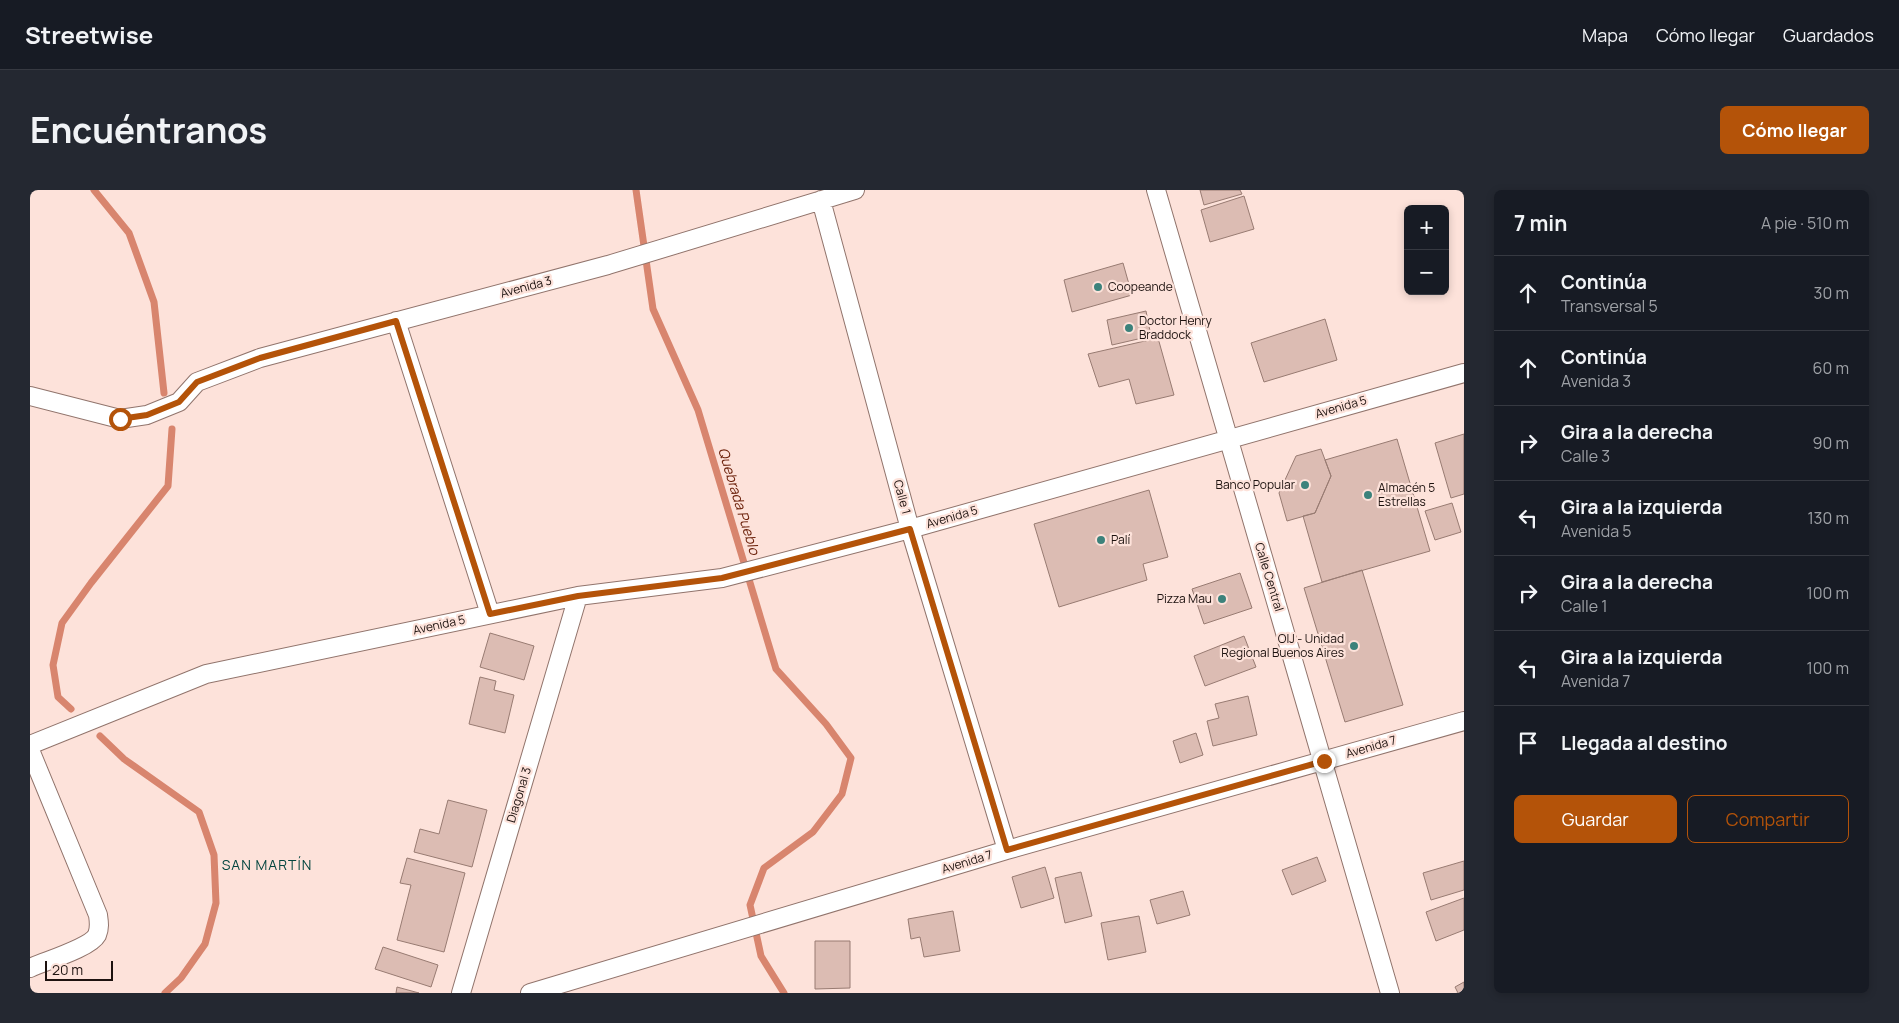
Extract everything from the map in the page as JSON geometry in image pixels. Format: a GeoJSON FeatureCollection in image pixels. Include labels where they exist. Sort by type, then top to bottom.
{"type":"FeatureCollection","features":[{"type":"Feature","properties":{"kind":"street","name":"Avenida 3"},"geometry":{"type":"LineString","coordinates":[[30,396],[120,419],[147,415],[179,402],[197,382],[260,358],[608,265],[817,197],[855,190]]}},
{"type":"Feature","properties":{"kind":"street","name":"Calle Central"},"geometry":{"type":"LineString","coordinates":[[1156,190],[1324,761],[1390,993]]}},
{"type":"Feature","properties":{"kind":"street","name":"Calle 1"},"geometry":{"type":"LineString","coordinates":[[817,197],[910,529],[1007,850]]}},
{"type":"Feature","properties":{"kind":"street"},"geometry":{"type":"LineString","coordinates":[[396,321],[490,614]]}},
{"type":"Feature","properties":{"kind":"street","name":"Avenida 5"},"geometry":{"type":"LineString","coordinates":[[30,745],[206,674],[578,596],[722,578],[910,529],[1464,373]]}},
{"type":"Feature","properties":{"kind":"street","name":"Diagonal 3"},"geometry":{"type":"LineString","coordinates":[[461,993],[578,596]]}},
{"type":"Feature","properties":{"kind":"street","name":"Avenida 7"},"geometry":{"type":"LineString","coordinates":[[530,993],[1007,850],[1464,721]]}},
{"type":"Feature","properties":{"kind":"street"},"geometry":{"type":"LineString","coordinates":[[30,750],[98,915],[99,926],[96,935],[89,943],[30,968]]}},
{"type":"Feature","properties":{"kind":"building"},"geometry":{"type":"Polygon","coordinates":[[[1200,190],[1240,190],[1242,194],[1204,205],[1200,190]]]}},
{"type":"Feature","properties":{"kind":"building"},"geometry":{"type":"Polygon","coordinates":[[[1244,196],[1254,229],[1210,242],[1201,210],[1244,196]]]}},
{"type":"Feature","properties":{"kind":"building","name":"Coopeande"},"geometry":{"type":"Polygon","coordinates":[[[1123,263],[1132,295],[1072,312],[1064,280],[1123,263]]]}},
{"type":"Feature","properties":{"kind":"building","name":"Doctor Henry Braddock"},"geometry":{"type":"Polygon","coordinates":[[[1146,311],[1151,336],[1112,345],[1107,320],[1146,311]]]}},
{"type":"Feature","properties":{"kind":"building"},"geometry":{"type":"Polygon","coordinates":[[[1325,319],[1337,360],[1264,382],[1251,343],[1325,319]]]}},
{"type":"Feature","properties":{"kind":"building"},"geometry":{"type":"Polygon","coordinates":[[[1158,338],[1174,395],[1136,404],[1129,379],[1099,387],[1088,354],[1158,338]]]}},
{"type":"Feature","properties":{"kind":"building"},"geometry":{"type":"Polygon","coordinates":[[[1464,434],[1464,494],[1451,498],[1435,443],[1464,434]]]}},
{"type":"Feature","properties":{"kind":"building","name":"Almacén 5 Estrellas"},"geometry":{"type":"Polygon","coordinates":[[[1397,439],[1430,551],[1322,582],[1303,516],[1315,513],[1331,476],[1325,460],[1397,439]]]}},
{"type":"Feature","properties":{"kind":"building","name":"Banco Popular"},"geometry":{"type":"Polygon","coordinates":[[[1321,449],[1331,476],[1315,513],[1287,521],[1279,493],[1296,456],[1321,449]]]}},
{"type":"Feature","properties":{"kind":"building","name":"Palí"},"geometry":{"type":"Polygon","coordinates":[[[1149,490],[1168,557],[1143,564],[1147,580],[1059,607],[1034,524],[1149,490]]]}},
{"type":"Feature","properties":{"kind":"building"},"geometry":{"type":"Polygon","coordinates":[[[1452,503],[1461,532],[1435,540],[1425,511],[1452,503]]]}},
{"type":"Feature","properties":{"kind":"building","name":"OIJ - Unidad Regional Buenos Aires"},"geometry":{"type":"Polygon","coordinates":[[[1362,570],[1403,705],[1345,722],[1304,588],[1362,570]]]}},
{"type":"Feature","properties":{"kind":"building","name":"Pizza Mau"},"geometry":{"type":"Polygon","coordinates":[[[1240,573],[1252,608],[1204,624],[1192,589],[1240,573]]]}},
{"type":"Feature","properties":{"kind":"building"},"geometry":{"type":"Polygon","coordinates":[[[490,633],[534,646],[524,680],[480,667],[490,633]]]}},
{"type":"Feature","properties":{"kind":"building"},"geometry":{"type":"Polygon","coordinates":[[[1244,636],[1256,667],[1205,686],[1194,656],[1244,636]]]}},
{"type":"Feature","properties":{"kind":"building"},"geometry":{"type":"Polygon","coordinates":[[[480,677],[496,681],[494,690],[514,695],[505,733],[469,724],[480,677]]]}},
{"type":"Feature","properties":{"kind":"building"},"geometry":{"type":"Polygon","coordinates":[[[1248,696],[1257,735],[1213,746],[1207,721],[1219,718],[1215,704],[1248,696]]]}},
{"type":"Feature","properties":{"kind":"building"},"geometry":{"type":"Polygon","coordinates":[[[1196,733],[1203,755],[1180,763],[1173,741],[1196,733]]]}},
{"type":"Feature","properties":{"kind":"building"},"geometry":{"type":"Polygon","coordinates":[[[448,800],[487,810],[472,867],[414,852],[420,829],[439,834],[448,800]]]}},
{"type":"Feature","properties":{"kind":"building"},"geometry":{"type":"Polygon","coordinates":[[[1317,857],[1326,881],[1292,895],[1282,870],[1317,857]]]}},
{"type":"Feature","properties":{"kind":"building"},"geometry":{"type":"Polygon","coordinates":[[[407,858],[465,873],[444,952],[397,940],[411,885],[400,883],[407,858]]]}},
{"type":"Feature","properties":{"kind":"building"},"geometry":{"type":"Polygon","coordinates":[[[1464,861],[1464,890],[1431,900],[1423,873],[1464,861]]]}},
{"type":"Feature","properties":{"kind":"building"},"geometry":{"type":"Polygon","coordinates":[[[1045,867],[1054,898],[1021,908],[1012,877],[1045,867]]]}},
{"type":"Feature","properties":{"kind":"building"},"geometry":{"type":"Polygon","coordinates":[[[1081,872],[1092,916],[1065,923],[1055,878],[1081,872]]]}},
{"type":"Feature","properties":{"kind":"building"},"geometry":{"type":"Polygon","coordinates":[[[1183,891],[1190,915],[1157,924],[1150,900],[1183,891]]]}},
{"type":"Feature","properties":{"kind":"building"},"geometry":{"type":"Polygon","coordinates":[[[1464,898],[1464,930],[1436,941],[1426,912],[1464,898]]]}},
{"type":"Feature","properties":{"kind":"building"},"geometry":{"type":"Polygon","coordinates":[[[953,911],[960,951],[924,957],[920,937],[911,939],[908,919],[953,911]]]}},
{"type":"Feature","properties":{"kind":"building"},"geometry":{"type":"Polygon","coordinates":[[[1139,916],[1146,952],[1108,960],[1101,923],[1139,916]]]}},
{"type":"Feature","properties":{"kind":"building"},"geometry":{"type":"Polygon","coordinates":[[[815,941],[850,941],[850,988],[815,989],[815,941]]]}},
{"type":"Feature","properties":{"kind":"building"},"geometry":{"type":"Polygon","coordinates":[[[383,947],[438,965],[431,987],[375,969],[383,947]]]}},
{"type":"Feature","properties":{"kind":"building"},"geometry":{"type":"Polygon","coordinates":[[[1464,982],[1464,993],[1458,993],[1455,987],[1464,982]]]}},
{"type":"Feature","properties":{"kind":"building"},"geometry":{"type":"Polygon","coordinates":[[[397,987],[419,993],[396,993],[397,987]]]}},
{"type":"Feature","properties":{"kind":"waterway"},"geometry":{"type":"LineString","coordinates":[[94,190],[129,233],[154,302],[164,393]]}},
{"type":"Feature","properties":{"kind":"waterway","name":"Quebrada Pueblo"},"geometry":{"type":"LineString","coordinates":[[636,190],[653,309],[698,410],[776,669],[826,724],[851,758],[842,794],[813,832],[764,868],[750,905],[761,956],[784,993]]}},
{"type":"Feature","properties":{"kind":"waterway"},"geometry":{"type":"LineString","coordinates":[[71,709],[58,697],[53,665],[62,623],[91,583],[168,486],[172,429]]}},
{"type":"Feature","properties":{"kind":"waterway"},"geometry":{"type":"LineString","coordinates":[[100,736],[124,759],[199,812],[214,855],[216,903],[205,944],[181,978],[165,993]]}},
{"type":"Feature","properties":{"kind":"place","name":"Coopeande"},"geometry":{"type":"Point","coordinates":[1098,287]}},
{"type":"Feature","properties":{"kind":"place","name":"Doctor Henry Braddock"},"geometry":{"type":"Point","coordinates":[1129,328]}},
{"type":"Feature","properties":{"kind":"place","name":"Banco Popular"},"geometry":{"type":"Point","coordinates":[1305,485]}},
{"type":"Feature","properties":{"kind":"place","name":"Almacén 5 Estrellas"},"geometry":{"type":"Point","coordinates":[1368,495]}},
{"type":"Feature","properties":{"kind":"place","name":"Palí"},"geometry":{"type":"Point","coordinates":[1101,540]}},
{"type":"Feature","properties":{"kind":"place","name":"Pizza Mau"},"geometry":{"type":"Point","coordinates":[1222,599]}},
{"type":"Feature","properties":{"kind":"place","name":"OIJ - Unidad Regional Buenos Aires"},"geometry":{"type":"Point","coordinates":[1354,646]}},
{"type":"Feature","properties":{"kind":"district","name":"SAN MARTÍN"},"geometry":{"type":"Point","coordinates":[267,865]}},
{"type":"Feature","properties":{"kind":"route"},"geometry":{"type":"LineString","coordinates":[[120,419],[147,415],[179,402],[197,382],[260,358],[396,321],[490,614],[578,596],[722,578],[910,529],[1007,850],[1324,761]]}}]}
